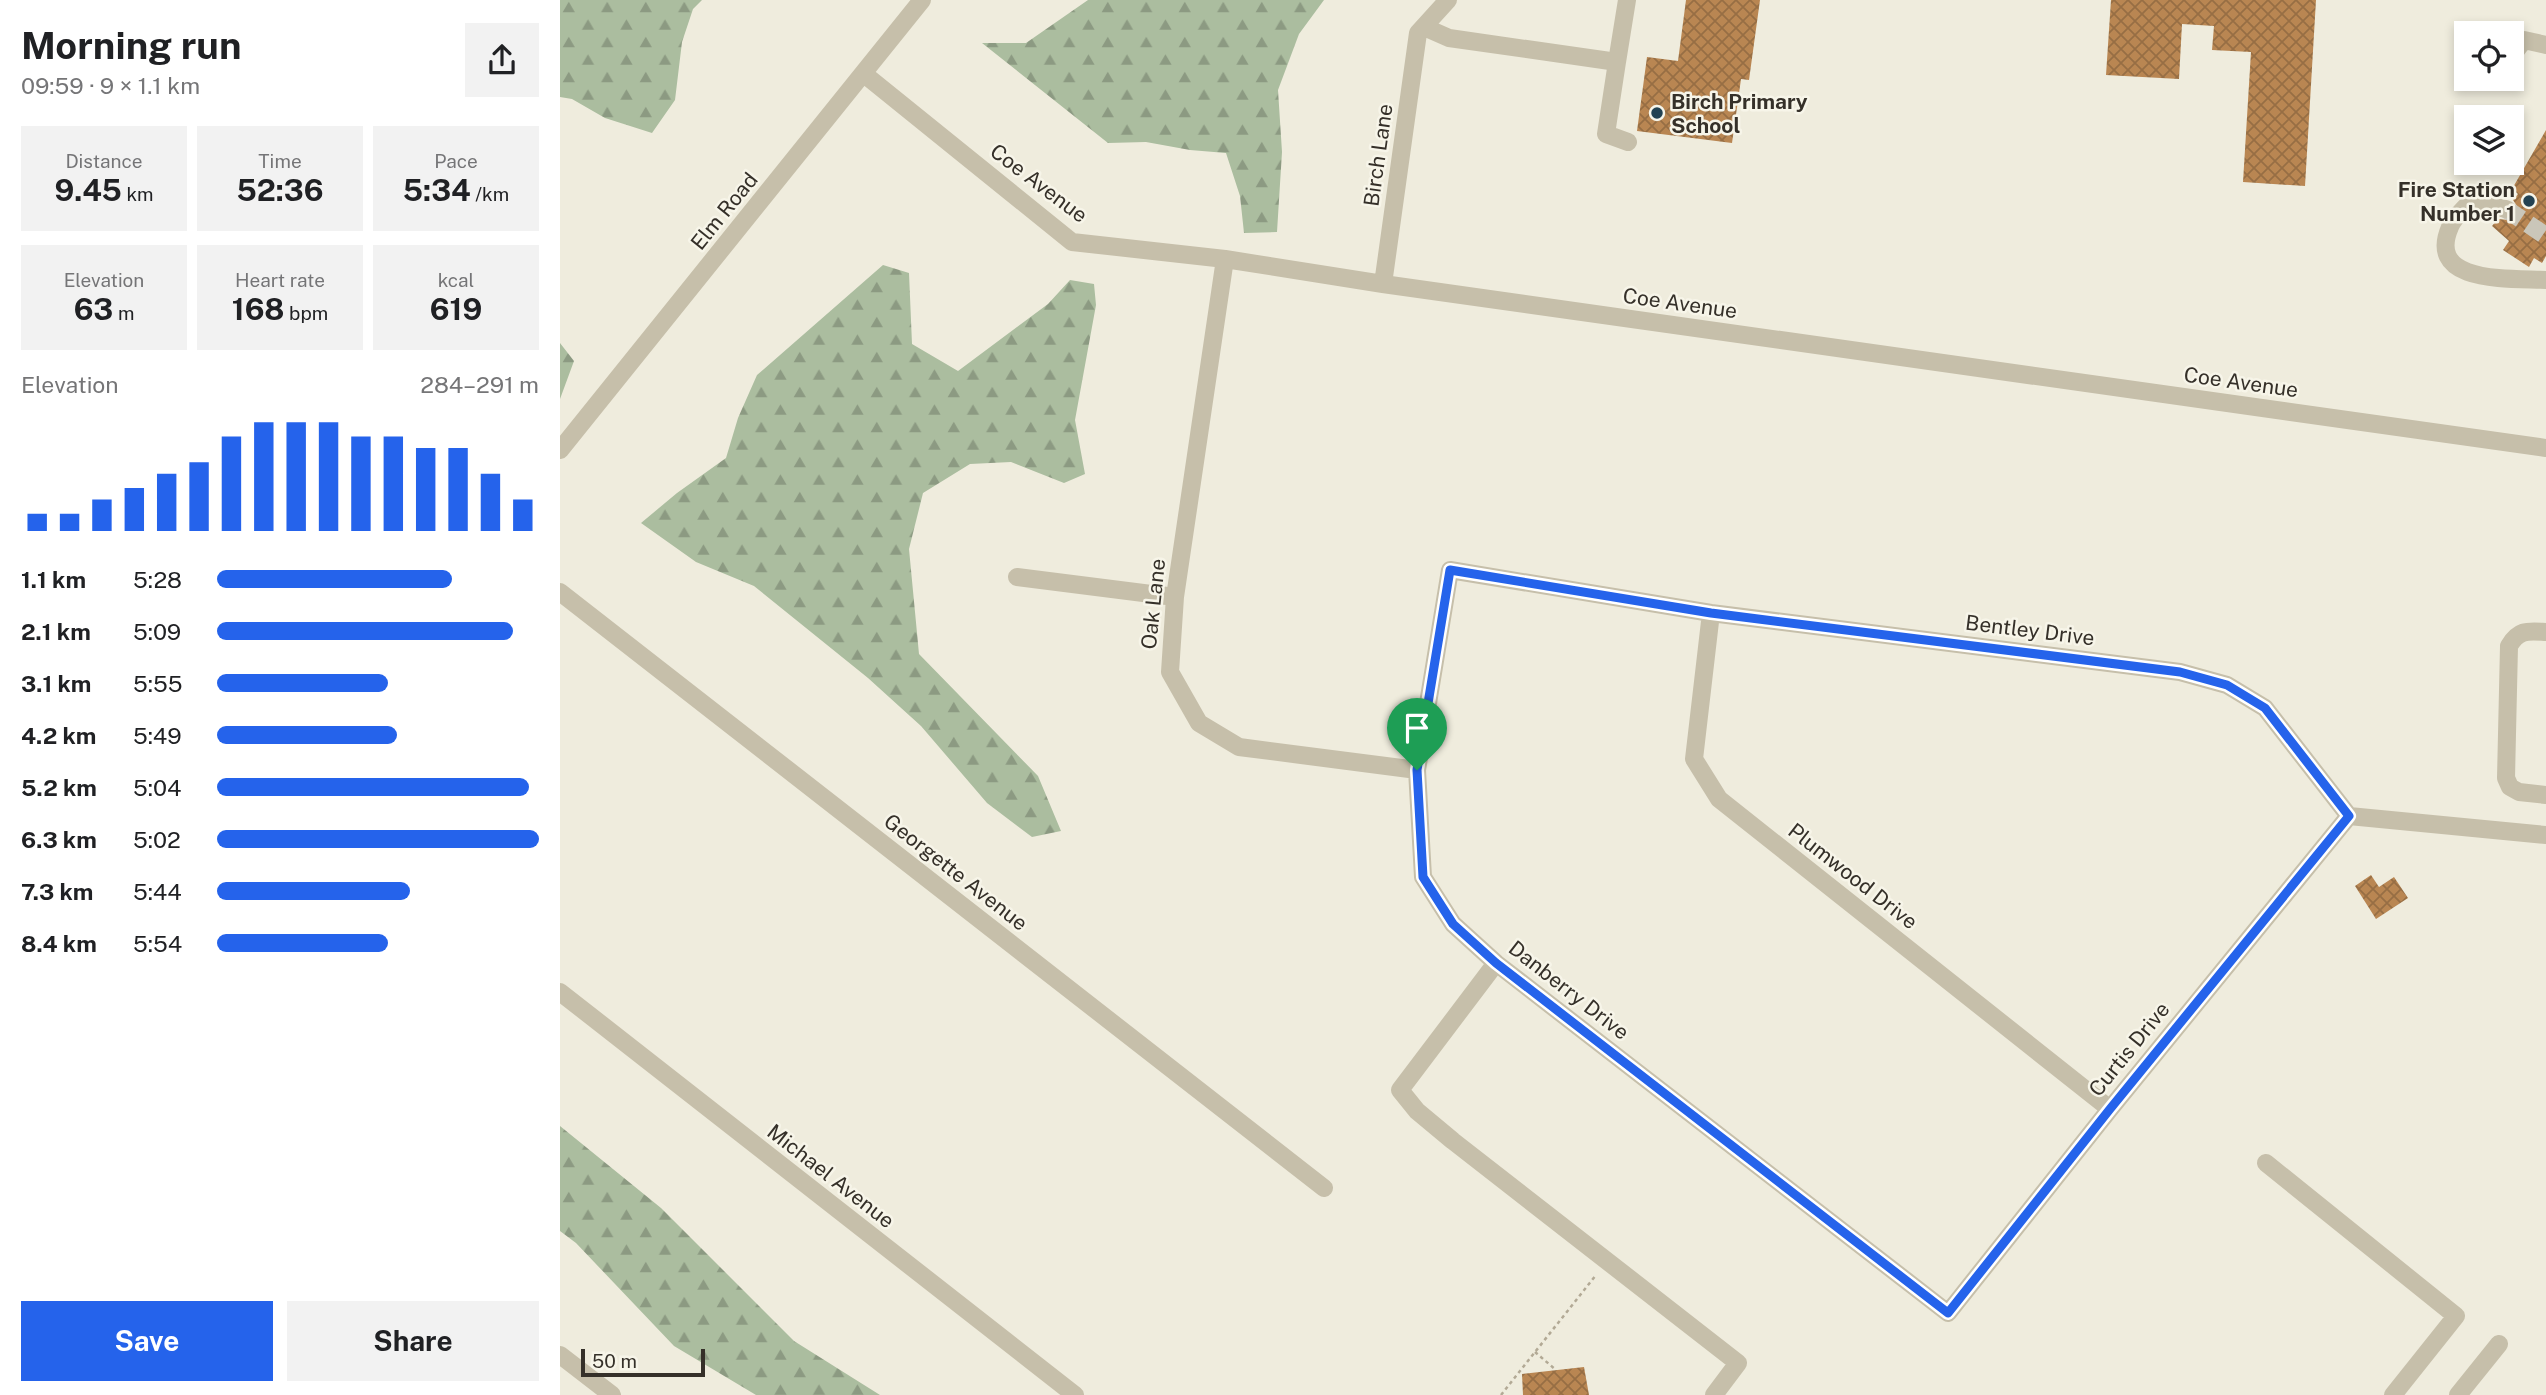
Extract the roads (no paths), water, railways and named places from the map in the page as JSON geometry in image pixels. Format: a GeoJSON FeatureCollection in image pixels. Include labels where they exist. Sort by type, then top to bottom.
{"type":"FeatureCollection","features":[{"type":"Feature","properties":{"kind":"street","name":"Elm Road"},"geometry":{"type":"LineString","coordinates":[[560,450],[922,0]]}},
{"type":"Feature","properties":{"kind":"street"},"geometry":{"type":"LineString","coordinates":[[1448,0],[1421,30],[1450,38],[1617,62]]}},
{"type":"Feature","properties":{"kind":"street"},"geometry":{"type":"LineString","coordinates":[[1627,0],[1605,134],[1628,142]]}},
{"type":"Feature","properties":{"kind":"street","name":"Birch Lane"},"geometry":{"type":"LineString","coordinates":[[1383,284],[1421,30]]}},
{"type":"Feature","properties":{"kind":"street"},"geometry":{"type":"LineString","coordinates":[[2524,40],[2546,45]]}},
{"type":"Feature","properties":{"kind":"street","name":"Coe Avenue"},"geometry":{"type":"LineString","coordinates":[[864,74],[1072,242],[1225,259],[1383,284],[2546,448]]}},
{"type":"Feature","properties":{"kind":"street"},"geometry":{"type":"LineString","coordinates":[[2506,209],[2470,202],[2450,225],[2445,244],[2447,256],[2464,272],[2480,276],[2546,280]]}},
{"type":"Feature","properties":{"kind":"street","name":"Oak Lane"},"geometry":{"type":"LineString","coordinates":[[1225,259],[1175,597],[1170,672],[1199,723],[1239,747],[1417,770]]}},
{"type":"Feature","properties":{"kind":"street","name":"Bentley Drive"},"geometry":{"type":"LineString","coordinates":[[1450,570],[1711,613],[2180,672],[2227,685],[2265,708],[2349,816]]}},
{"type":"Feature","properties":{"kind":"street","name":"Danberry Drive"},"geometry":{"type":"LineString","coordinates":[[1450,570],[1417,770],[1423,877],[1453,924],[1496,963],[1948,1313]]}},
{"type":"Feature","properties":{"kind":"street"},"geometry":{"type":"LineString","coordinates":[[1017,577],[1175,597]]}},
{"type":"Feature","properties":{"kind":"street","name":"Georgette Avenue"},"geometry":{"type":"LineString","coordinates":[[560,592],[1324,1188]]}},
{"type":"Feature","properties":{"kind":"street","name":"Plumwood Drive"},"geometry":{"type":"LineString","coordinates":[[1711,613],[1694,759],[1719,799],[2110,1109]]}},
{"type":"Feature","properties":{"kind":"street"},"geometry":{"type":"LineString","coordinates":[[2546,632],[2525,631],[2515,636],[2509,646],[2506,778],[2510,788],[2519,792],[2546,795]]}},
{"type":"Feature","properties":{"kind":"street"},"geometry":{"type":"LineString","coordinates":[[2349,816],[2546,835]]}},
{"type":"Feature","properties":{"kind":"street","name":"Curtis Drive"},"geometry":{"type":"LineString","coordinates":[[1948,1313],[2349,816]]}},
{"type":"Feature","properties":{"kind":"street"},"geometry":{"type":"LineString","coordinates":[[1496,963],[1400,1090],[1417,1111],[1738,1363],[1714,1395]]}},
{"type":"Feature","properties":{"kind":"street","name":"Michael Avenue"},"geometry":{"type":"LineString","coordinates":[[560,992],[1074,1395]]}},
{"type":"Feature","properties":{"kind":"street"},"geometry":{"type":"LineString","coordinates":[[2266,1163],[2456,1316],[2393,1395]]}},
{"type":"Feature","properties":{"kind":"street"},"geometry":{"type":"LineString","coordinates":[[2458,1395],[2500,1344]]}},
{"type":"Feature","properties":{"kind":"street"},"geometry":{"type":"LineString","coordinates":[[560,1355],[612,1395]]}},
{"type":"Feature","properties":{"kind":"tunnel"},"geometry":{"type":"LineString","coordinates":[[2506,209],[2546,236]]}},
{"type":"Feature","properties":{"kind":"place","name":"Birch Primary School"},"geometry":{"type":"Point","coordinates":[1657,113]}},
{"type":"Feature","properties":{"kind":"place","name":"Fire Station Number 1"},"geometry":{"type":"Point","coordinates":[2529,201]}}]}
